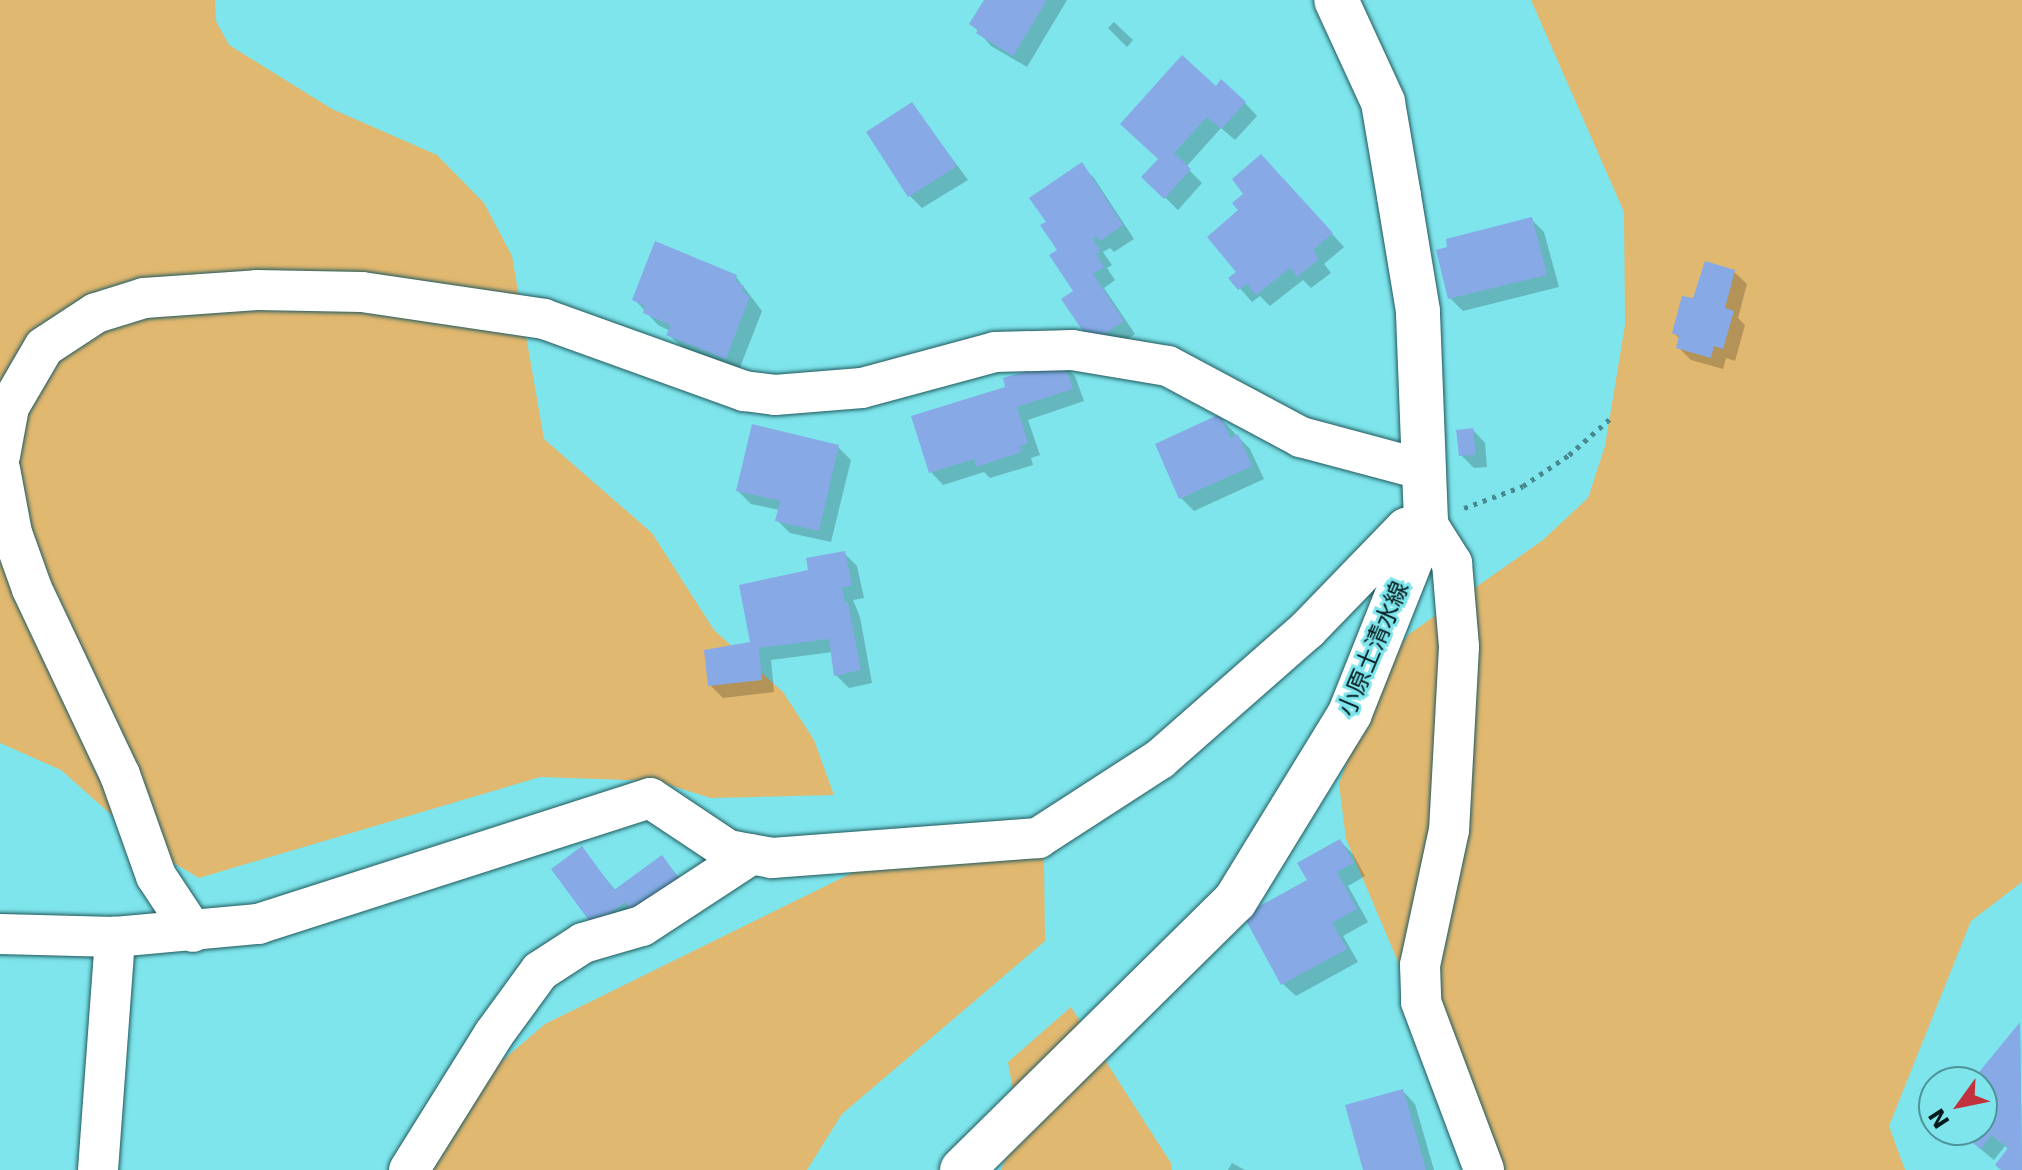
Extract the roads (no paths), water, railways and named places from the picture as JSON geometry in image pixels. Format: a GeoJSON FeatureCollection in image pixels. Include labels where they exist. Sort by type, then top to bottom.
{"type":"FeatureCollection","features":[{"type":"Feature","properties":{"kind":"main road","name":"小原土清水線"},"geometry":{"type":"LineString","coordinates":[[962,1170],[1235,901],[1350,713],[1426,522],[1418,311],[1383,102],[1336,0]]}},
{"type":"Feature","properties":{"kind":"street"},"geometry":{"type":"LineString","coordinates":[[0,456],[9,407],[44,347],[96,313],[144,298],[257,290],[362,292],[544,319],[744,391],[775,395],[862,388],[995,352],[1072,350],[1168,366],[1301,437],[1424,470]]}},
{"type":"Feature","properties":{"kind":"street"},"geometry":{"type":"LineString","coordinates":[[0,469],[12,533],[32,589],[120,775],[156,876],[193,932]]}},
{"type":"Feature","properties":{"kind":"street"},"geometry":{"type":"LineString","coordinates":[[0,934],[115,937],[258,924],[650,798],[728,850],[772,858],[1038,838],[1160,759],[1307,630],[1406,528],[1426,522],[1452,563],[1459,647],[1449,830],[1420,965],[1421,1002],[1484,1170]]}},
{"type":"Feature","properties":{"kind":"street"},"geometry":{"type":"LineString","coordinates":[[409,1170],[494,1034],[540,971],[583,943],[642,926],[752,854]]}},
{"type":"Feature","properties":{"kind":"street"},"geometry":{"type":"LineString","coordinates":[[98,1170],[115,937]]}}]}
